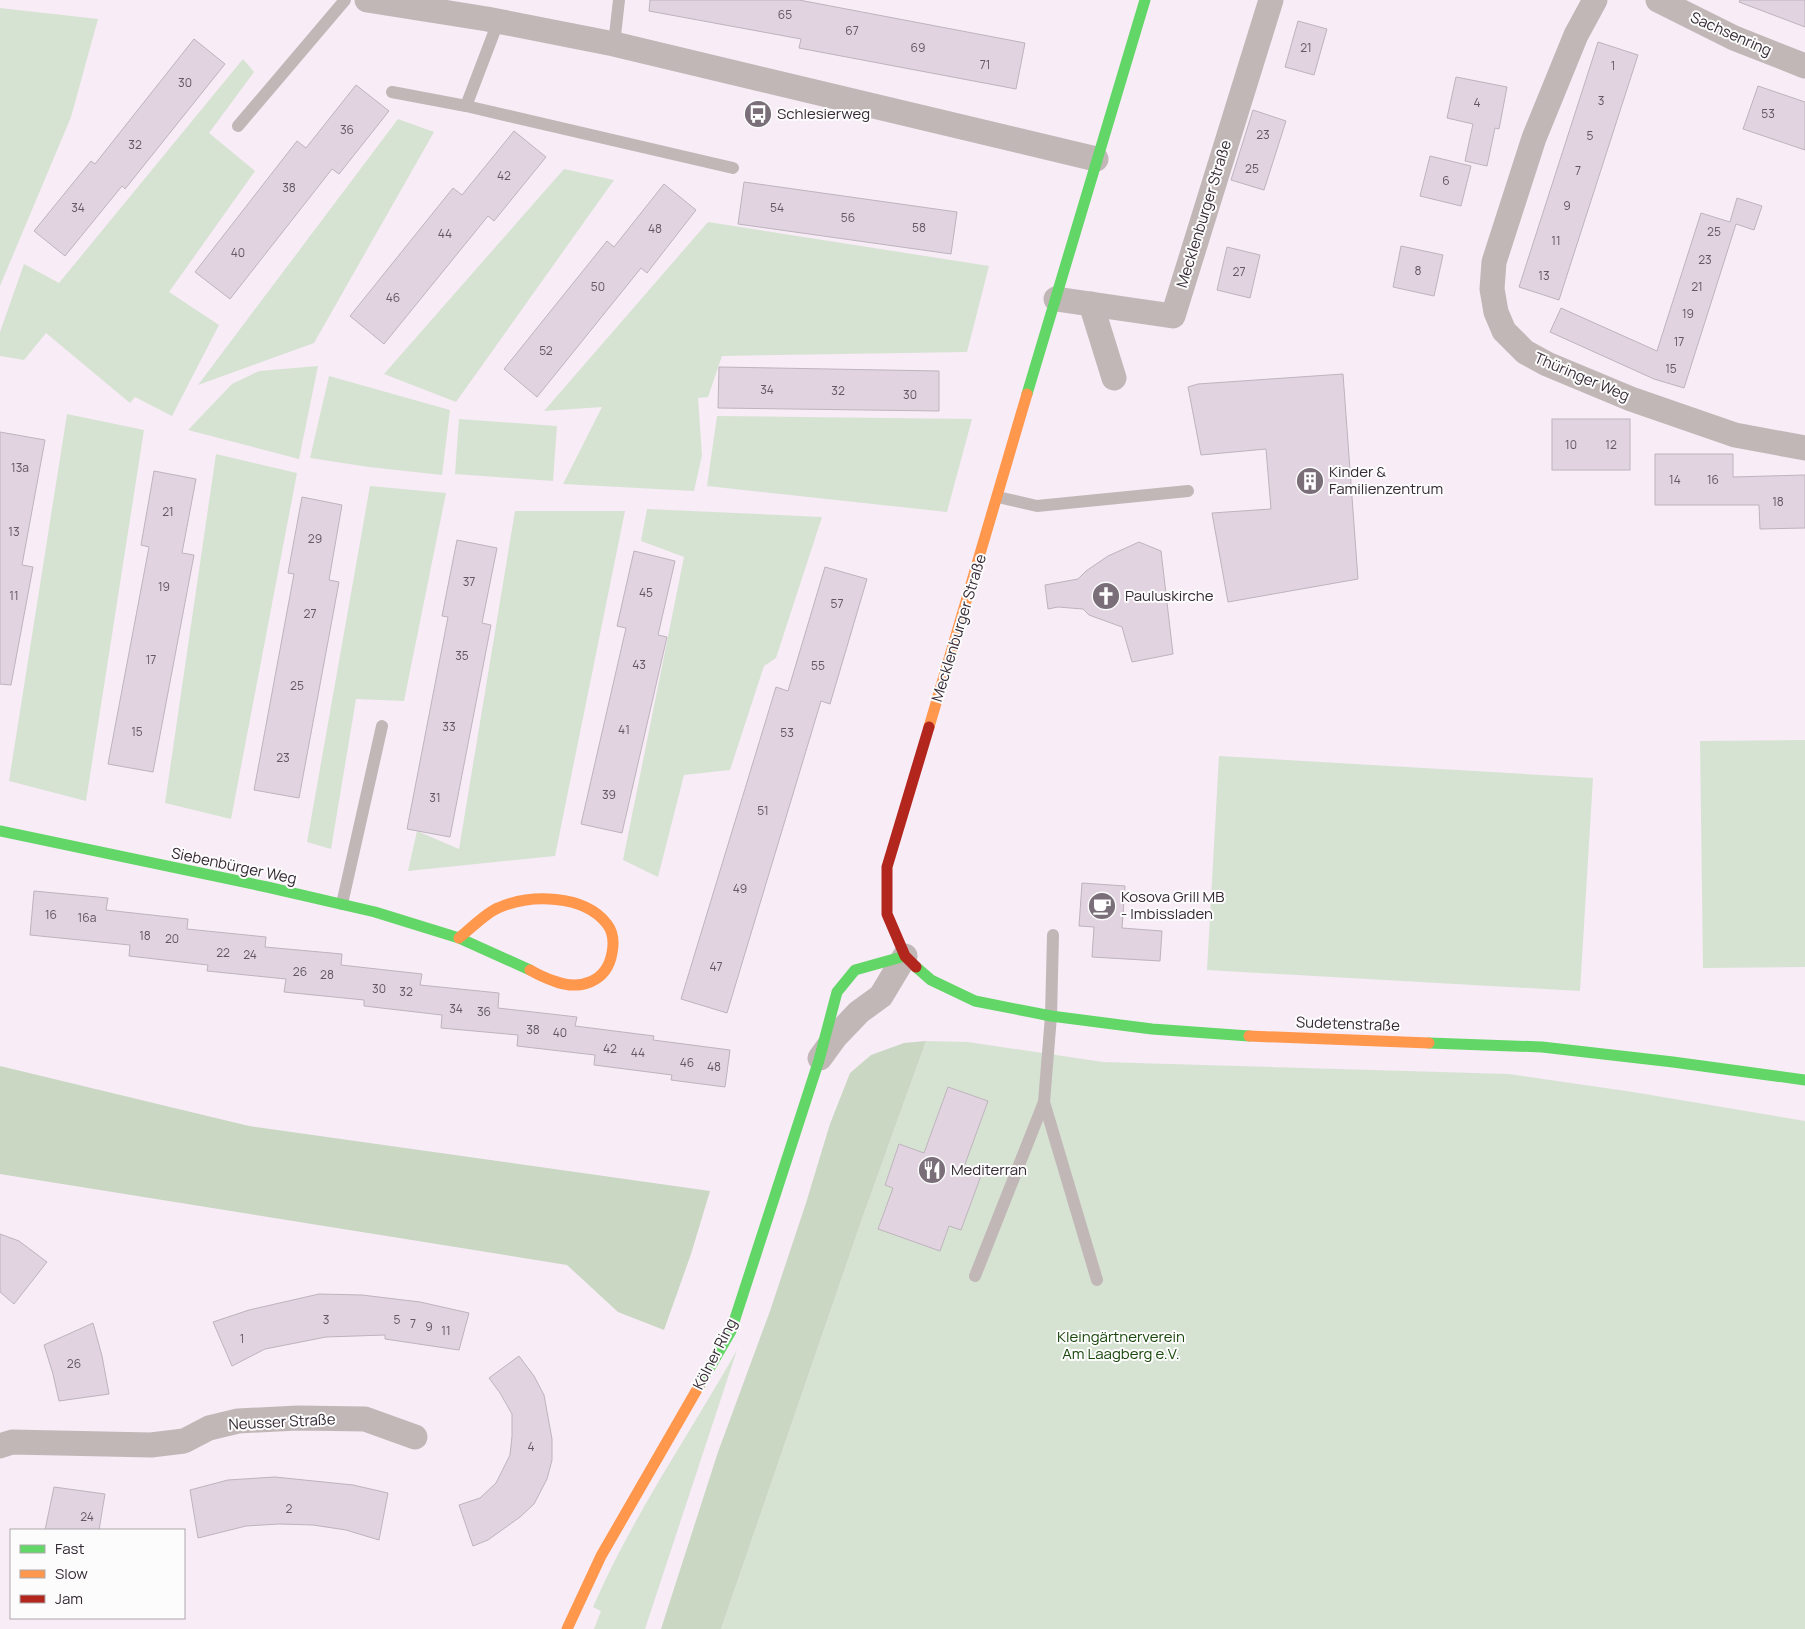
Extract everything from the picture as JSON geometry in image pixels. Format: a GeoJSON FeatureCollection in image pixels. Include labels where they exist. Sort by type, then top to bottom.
{"type":"FeatureCollection","features":[{"type":"Feature","properties":{"kind":"street","name":"Mecklenburger Straße"},"geometry":{"type":"LineString","coordinates":[[905,956],[887,914],[886,867],[998,498],[1096,159],[1145,0]]}},
{"type":"Feature","properties":{"kind":"street","name":"Mecklenburger Straße"},"geometry":{"type":"LineString","coordinates":[[1056,299],[1173,316],[1271,0]]}},
{"type":"Feature","properties":{"kind":"street","name":"Thüringer Weg"},"geometry":{"type":"LineString","coordinates":[[1595,0],[1576,35],[1534,138],[1494,262],[1492,289],[1496,312],[1504,331],[1525,352],[1547,364],[1632,399],[1735,435],[1805,448]]}},
{"type":"Feature","properties":{"kind":"street","name":"Sachsenring"},"geometry":{"type":"LineString","coordinates":[[1658,0],[1734,38],[1805,66]]}},
{"type":"Feature","properties":{"kind":"street"},"geometry":{"type":"LineString","coordinates":[[381,1],[614,44],[1096,159]]}},
{"type":"Feature","properties":{"kind":"street"},"geometry":{"type":"LineString","coordinates":[[1091,304],[1114,378]]}},
{"type":"Feature","properties":{"kind":"street","name":"Siebenbürger Weg"},"geometry":{"type":"LineString","coordinates":[[0,831],[376,912],[460,938],[555,982],[577,985],[596,980],[608,969],[614,941],[608,925],[594,912],[573,902],[555,898],[528,900],[497,908],[460,938]]}},
{"type":"Feature","properties":{"kind":"street","name":"Sudetenstraße"},"geometry":{"type":"LineString","coordinates":[[905,956],[932,980],[975,1001],[1051,1016],[1152,1029],[1226,1034],[1542,1047],[1805,1080]]}},
{"type":"Feature","properties":{"kind":"street","name":"Kölner Ring"},"geometry":{"type":"LineString","coordinates":[[819,1060],[836,1036],[859,1012],[881,996],[905,956]]}},
{"type":"Feature","properties":{"kind":"street","name":"Kölner Ring"},"geometry":{"type":"LineString","coordinates":[[567,1629],[601,1556],[731,1330],[819,1060],[836,992],[855,970],[905,956]]}},
{"type":"Feature","properties":{"kind":"street","name":"Neusser Straße"},"geometry":{"type":"LineString","coordinates":[[0,1446],[12,1442],[151,1445],[184,1441],[209,1428],[238,1421],[298,1418],[365,1419],[415,1437]]}},
{"type":"Feature","properties":{"kind":"lane"},"geometry":{"type":"LineString","coordinates":[[238,126],[345,0]]}},
{"type":"Feature","properties":{"kind":"lane"},"geometry":{"type":"LineString","coordinates":[[614,44],[619,0]]}},
{"type":"Feature","properties":{"kind":"lane"},"geometry":{"type":"LineString","coordinates":[[466,106],[498,22]]}},
{"type":"Feature","properties":{"kind":"lane"},"geometry":{"type":"LineString","coordinates":[[392,92],[466,106],[732,168]]}},
{"type":"Feature","properties":{"kind":"lane"},"geometry":{"type":"LineString","coordinates":[[998,498],[1037,506],[1188,491]]}},
{"type":"Feature","properties":{"kind":"lane"},"geometry":{"type":"LineString","coordinates":[[342,904],[382,726]]}},
{"type":"Feature","properties":{"kind":"lane"},"geometry":{"type":"LineString","coordinates":[[974,1276],[1044,1102],[1051,1016],[1053,935]]}},
{"type":"Feature","properties":{"kind":"lane"},"geometry":{"type":"LineString","coordinates":[[1044,1102],[1097,1280]]}},
{"type":"Feature","properties":{"kind":"green space"},"geometry":{"type":"Polygon","coordinates":[[[0,8],[98,19],[71,117],[0,286],[0,8]]]}},
{"type":"Feature","properties":{"kind":"green space"},"geometry":{"type":"Polygon","coordinates":[[[243,59],[254,72],[209,133],[255,171],[169,292],[219,325],[172,416],[135,397],[130,403],[46,333],[24,360],[0,356],[0,332],[24,264],[59,283],[243,59]]]}},
{"type":"Feature","properties":{"kind":"green space"},"geometry":{"type":"Polygon","coordinates":[[[398,119],[434,132],[314,343],[198,385],[398,119]]]}},
{"type":"Feature","properties":{"kind":"green space"},"geometry":{"type":"Polygon","coordinates":[[[564,169],[614,180],[456,402],[384,374],[564,169]]]}},
{"type":"Feature","properties":{"kind":"green space"},"geometry":{"type":"Polygon","coordinates":[[[708,222],[989,266],[967,352],[722,356],[708,397],[698,398],[702,455],[694,491],[563,484],[602,407],[544,411],[708,222]]]}},
{"type":"Feature","properties":{"kind":"green space"},"geometry":{"type":"Polygon","coordinates":[[[318,366],[299,459],[188,430],[232,384],[259,371],[318,366]]]}},
{"type":"Feature","properties":{"kind":"green space"},"geometry":{"type":"Polygon","coordinates":[[[329,376],[450,410],[442,475],[310,458],[329,376]]]}},
{"type":"Feature","properties":{"kind":"green space"},"geometry":{"type":"Polygon","coordinates":[[[67,414],[144,430],[86,801],[9,781],[67,414]]]}},
{"type":"Feature","properties":{"kind":"green space"},"geometry":{"type":"Polygon","coordinates":[[[717,416],[972,419],[947,512],[707,486],[717,416]]]}},
{"type":"Feature","properties":{"kind":"green space"},"geometry":{"type":"Polygon","coordinates":[[[459,419],[557,426],[553,481],[455,474],[459,419]]]}},
{"type":"Feature","properties":{"kind":"green space"},"geometry":{"type":"Polygon","coordinates":[[[216,454],[297,473],[231,819],[165,803],[216,454]]]}},
{"type":"Feature","properties":{"kind":"green space"},"geometry":{"type":"Polygon","coordinates":[[[370,486],[446,493],[404,701],[356,699],[331,849],[307,842],[370,486]]]}},
{"type":"Feature","properties":{"kind":"green space"},"geometry":{"type":"Polygon","coordinates":[[[647,509],[822,517],[776,658],[764,666],[730,770],[684,775],[658,877],[623,860],[684,557],[641,541],[647,509]]]}},
{"type":"Feature","properties":{"kind":"green space"},"geometry":{"type":"Polygon","coordinates":[[[515,511],[625,511],[555,856],[408,871],[417,831],[459,849],[515,511]]]}},
{"type":"Feature","properties":{"kind":"green space"},"geometry":{"type":"Polygon","coordinates":[[[1805,740],[1805,967],[1703,968],[1700,741],[1805,740]]]}},
{"type":"Feature","properties":{"kind":"green space"},"geometry":{"type":"Polygon","coordinates":[[[1219,756],[1593,778],[1580,991],[1207,970],[1219,756]]]}},
{"type":"Feature","properties":{"kind":"green space","name":"Kleingärtnerverein Am Laagberg e.V."},"geometry":{"type":"Polygon","coordinates":[[[926,1041],[968,1042],[1103,1062],[1509,1074],[1633,1092],[1805,1121],[1805,1629],[721,1629],[863,1216],[926,1041]]]}},
{"type":"Feature","properties":{"kind":"green space"},"geometry":{"type":"Polygon","coordinates":[[[926,1041],[863,1216],[721,1629],[661,1629],[718,1452],[770,1311],[830,1124],[850,1073],[871,1055],[904,1043],[926,1041]]]}},
{"type":"Feature","properties":{"kind":"green space"},"geometry":{"type":"Polygon","coordinates":[[[0,1066],[249,1126],[710,1191],[691,1254],[664,1330],[618,1312],[567,1265],[0,1174],[0,1066]]]}},
{"type":"Feature","properties":{"kind":"green space"},"geometry":{"type":"Polygon","coordinates":[[[737,1350],[645,1629],[594,1629],[601,1611],[593,1607],[608,1574],[643,1509],[737,1350]]]}},
{"type":"Feature","properties":{"kind":"building"},"geometry":{"type":"Polygon","coordinates":[[[650,0],[799,0],[1025,43],[1016,89],[799,48],[801,39],[649,11],[650,0]]]}},
{"type":"Feature","properties":{"kind":"building"},"geometry":{"type":"Polygon","coordinates":[[[1740,0],[1805,0],[1805,27],[1739,2],[1740,0]]]}},
{"type":"Feature","properties":{"kind":"building"},"geometry":{"type":"Polygon","coordinates":[[[1298,21],[1327,29],[1314,75],[1285,67],[1298,21]]]}},
{"type":"Feature","properties":{"kind":"building"},"geometry":{"type":"Polygon","coordinates":[[[194,39],[225,64],[125,189],[122,186],[65,256],[34,231],[91,161],[95,164],[194,39]]]}},
{"type":"Feature","properties":{"kind":"building"},"geometry":{"type":"Polygon","coordinates":[[[1598,42],[1638,55],[1559,300],[1519,287],[1598,42]]]}},
{"type":"Feature","properties":{"kind":"building"},"geometry":{"type":"Polygon","coordinates":[[[1456,77],[1507,87],[1499,129],[1495,128],[1487,166],[1465,161],[1473,124],[1447,118],[1456,77]]]}},
{"type":"Feature","properties":{"kind":"building"},"geometry":{"type":"Polygon","coordinates":[[[356,85],[389,111],[339,174],[332,169],[230,299],[195,272],[297,141],[306,148],[356,85]]]}},
{"type":"Feature","properties":{"kind":"building"},"geometry":{"type":"Polygon","coordinates":[[[1758,86],[1805,102],[1805,150],[1743,129],[1758,86]]]}},
{"type":"Feature","properties":{"kind":"building"},"geometry":{"type":"Polygon","coordinates":[[[1253,110],[1286,121],[1264,190],[1231,180],[1253,110]]]}},
{"type":"Feature","properties":{"kind":"building"},"geometry":{"type":"Polygon","coordinates":[[[514,131],[546,157],[494,221],[488,216],[384,344],[350,316],[453,188],[462,195],[514,131]]]}},
{"type":"Feature","properties":{"kind":"building"},"geometry":{"type":"Polygon","coordinates":[[[1430,156],[1471,166],[1461,206],[1420,196],[1430,156]]]}},
{"type":"Feature","properties":{"kind":"building"},"geometry":{"type":"Polygon","coordinates":[[[744,182],[957,212],[951,254],[738,224],[744,182]]]}},
{"type":"Feature","properties":{"kind":"building"},"geometry":{"type":"Polygon","coordinates":[[[664,184],[696,210],[647,273],[641,268],[537,397],[504,369],[607,241],[614,247],[664,184]]]}},
{"type":"Feature","properties":{"kind":"building"},"geometry":{"type":"Polygon","coordinates":[[[1737,198],[1762,206],[1754,230],[1736,224],[1684,388],[1654,379],[1550,332],[1561,308],[1657,351],[1701,213],[1730,222],[1737,198]]]}},
{"type":"Feature","properties":{"kind":"building"},"geometry":{"type":"Polygon","coordinates":[[[1401,246],[1443,255],[1434,296],[1393,287],[1401,246]]]}},
{"type":"Feature","properties":{"kind":"building"},"geometry":{"type":"Polygon","coordinates":[[[1227,247],[1260,255],[1250,298],[1217,290],[1227,247]]]}},
{"type":"Feature","properties":{"kind":"building"},"geometry":{"type":"Polygon","coordinates":[[[719,367],[939,371],[939,411],[718,408],[719,367]]]}},
{"type":"Feature","properties":{"kind":"building","name":"Kinder & Familienzentrum"},"geometry":{"type":"Polygon","coordinates":[[[1343,374],[1358,579],[1228,602],[1212,513],[1271,509],[1266,449],[1201,455],[1188,387],[1198,384],[1343,374]]]}},
{"type":"Feature","properties":{"kind":"building"},"geometry":{"type":"Polygon","coordinates":[[[1552,419],[1630,419],[1630,470],[1552,470],[1552,419]]]}},
{"type":"Feature","properties":{"kind":"building"},"geometry":{"type":"Polygon","coordinates":[[[0,432],[45,440],[22,565],[33,567],[11,685],[0,684],[0,432]]]}},
{"type":"Feature","properties":{"kind":"building"},"geometry":{"type":"Polygon","coordinates":[[[1655,454],[1733,454],[1733,477],[1805,475],[1805,528],[1760,529],[1759,505],[1655,505],[1655,454]]]}},
{"type":"Feature","properties":{"kind":"building"},"geometry":{"type":"Polygon","coordinates":[[[154,471],[196,479],[182,553],[194,555],[153,772],[108,764],[149,547],[141,545],[154,471]]]}},
{"type":"Feature","properties":{"kind":"building"},"geometry":{"type":"Polygon","coordinates":[[[302,497],[342,505],[329,580],[339,582],[299,798],[254,790],[294,574],[288,573],[302,497]]]}},
{"type":"Feature","properties":{"kind":"building"},"geometry":{"type":"Polygon","coordinates":[[[457,540],[497,548],[482,623],[491,625],[450,837],[407,829],[448,617],[442,616],[457,540]]]}},
{"type":"Feature","properties":{"kind":"building","name":"Pauluskirche"},"geometry":{"type":"Polygon","coordinates":[[[1139,542],[1161,551],[1173,654],[1132,662],[1122,627],[1089,615],[1083,609],[1058,607],[1048,609],[1045,585],[1078,579],[1108,556],[1139,542]]]}},
{"type":"Feature","properties":{"kind":"building"},"geometry":{"type":"Polygon","coordinates":[[[634,551],[675,561],[658,635],[667,637],[622,833],[581,824],[626,628],[617,626],[634,551]]]}},
{"type":"Feature","properties":{"kind":"building"},"geometry":{"type":"Polygon","coordinates":[[[825,567],[867,579],[830,704],[821,701],[727,1013],[681,999],[776,687],[788,691],[825,567]]]}},
{"type":"Feature","properties":{"kind":"building","name":"Kosova Grill MB - Imbissladen"},"geometry":{"type":"Polygon","coordinates":[[[1082,883],[1125,886],[1122,928],[1162,931],[1160,961],[1092,957],[1094,927],[1079,926],[1082,883]]]}},
{"type":"Feature","properties":{"kind":"building"},"geometry":{"type":"Polygon","coordinates":[[[34,891],[108,898],[106,910],[188,919],[187,929],[266,937],[265,947],[342,954],[341,965],[422,974],[420,985],[499,993],[498,1008],[577,1017],[575,1026],[654,1036],[653,1040],[730,1050],[725,1087],[671,1080],[672,1075],[594,1065],[595,1055],[517,1046],[518,1035],[441,1028],[442,1015],[364,1006],[364,1000],[284,992],[286,979],[207,971],[208,965],[129,956],[130,945],[30,935],[34,891]]]}},
{"type":"Feature","properties":{"kind":"building","name":"Mediterran"},"geometry":{"type":"Polygon","coordinates":[[[948,1087],[988,1101],[964,1167],[982,1173],[961,1230],[949,1226],[940,1251],[878,1229],[893,1188],[885,1185],[899,1144],[924,1153],[948,1087]]]}},
{"type":"Feature","properties":{"kind":"building"},"geometry":{"type":"Polygon","coordinates":[[[0,1234],[19,1241],[47,1262],[14,1304],[0,1292],[0,1234]]]}},
{"type":"Feature","properties":{"kind":"building"},"geometry":{"type":"Polygon","coordinates":[[[319,1294],[362,1295],[420,1302],[469,1313],[459,1350],[385,1339],[385,1335],[326,1337],[265,1349],[232,1366],[213,1322],[249,1310],[319,1294]]]}},
{"type":"Feature","properties":{"kind":"building"},"geometry":{"type":"Polygon","coordinates":[[[93,1323],[102,1356],[109,1394],[59,1401],[44,1345],[93,1323]]]}},
{"type":"Feature","properties":{"kind":"building"},"geometry":{"type":"Polygon","coordinates":[[[519,1356],[534,1376],[544,1395],[552,1439],[552,1460],[547,1479],[534,1504],[520,1517],[488,1540],[473,1546],[459,1505],[480,1498],[496,1483],[510,1455],[512,1436],[512,1414],[489,1378],[519,1356]]]}},
{"type":"Feature","properties":{"kind":"building"},"geometry":{"type":"Polygon","coordinates":[[[275,1477],[353,1485],[388,1493],[379,1540],[346,1530],[313,1525],[279,1524],[246,1526],[198,1538],[190,1490],[228,1480],[275,1477]]]}},
{"type":"Feature","properties":{"kind":"building"},"geometry":{"type":"Polygon","coordinates":[[[54,1487],[105,1494],[99,1529],[45,1529],[54,1487]]]}},
{"type":"Feature","properties":{"kind":"traffic: fast"},"geometry":{"type":"LineString","coordinates":[[1027,394],[1145,0]]}},
{"type":"Feature","properties":{"kind":"traffic: fast"},"geometry":{"type":"LineString","coordinates":[[0,831],[267,887],[375,912],[459,938],[530,970]]}},
{"type":"Feature","properties":{"kind":"traffic: fast"},"geometry":{"type":"LineString","coordinates":[[699,1386],[731,1331],[819,1060],[837,992],[855,970],[905,956]]}},
{"type":"Feature","properties":{"kind":"traffic: fast"},"geometry":{"type":"LineString","coordinates":[[916,967],[931,980],[975,1001],[1051,1016],[1152,1029],[1249,1036]]}},
{"type":"Feature","properties":{"kind":"traffic: fast"},"geometry":{"type":"LineString","coordinates":[[1429,1043],[1542,1047],[1805,1080]]}},
{"type":"Feature","properties":{"kind":"traffic: slow"},"geometry":{"type":"LineString","coordinates":[[929,727],[1027,394]]}},
{"type":"Feature","properties":{"kind":"traffic: slow"},"geometry":{"type":"LineString","coordinates":[[459,938],[494,910],[525,900],[540,899],[571,902],[597,914],[609,927],[613,942],[609,963],[604,971],[591,982],[573,985],[564,984],[547,979],[530,970]]}},
{"type":"Feature","properties":{"kind":"traffic: slow"},"geometry":{"type":"LineString","coordinates":[[1249,1036],[1429,1043]]}},
{"type":"Feature","properties":{"kind":"traffic: slow"},"geometry":{"type":"LineString","coordinates":[[567,1629],[601,1556],[699,1386]]}},
{"type":"Feature","properties":{"kind":"traffic: jam"},"geometry":{"type":"LineString","coordinates":[[916,967],[905,956],[887,914],[887,867],[929,727]]}},
{"type":"Feature","properties":{"kind":"place","name":"Schlesierweg"},"geometry":{"type":"Point","coordinates":[758,114]}},
{"type":"Feature","properties":{"kind":"place","name":"Kinder & Familienzentrum"},"geometry":{"type":"Point","coordinates":[1310,481]}},
{"type":"Feature","properties":{"kind":"place","name":"Pauluskirche"},"geometry":{"type":"Point","coordinates":[1106,596]}},
{"type":"Feature","properties":{"kind":"place","name":"Kosova Grill MB - Imbissladen"},"geometry":{"type":"Point","coordinates":[1102,906]}},
{"type":"Feature","properties":{"kind":"place","name":"Mediterran"},"geometry":{"type":"Point","coordinates":[932,1170]}}]}
